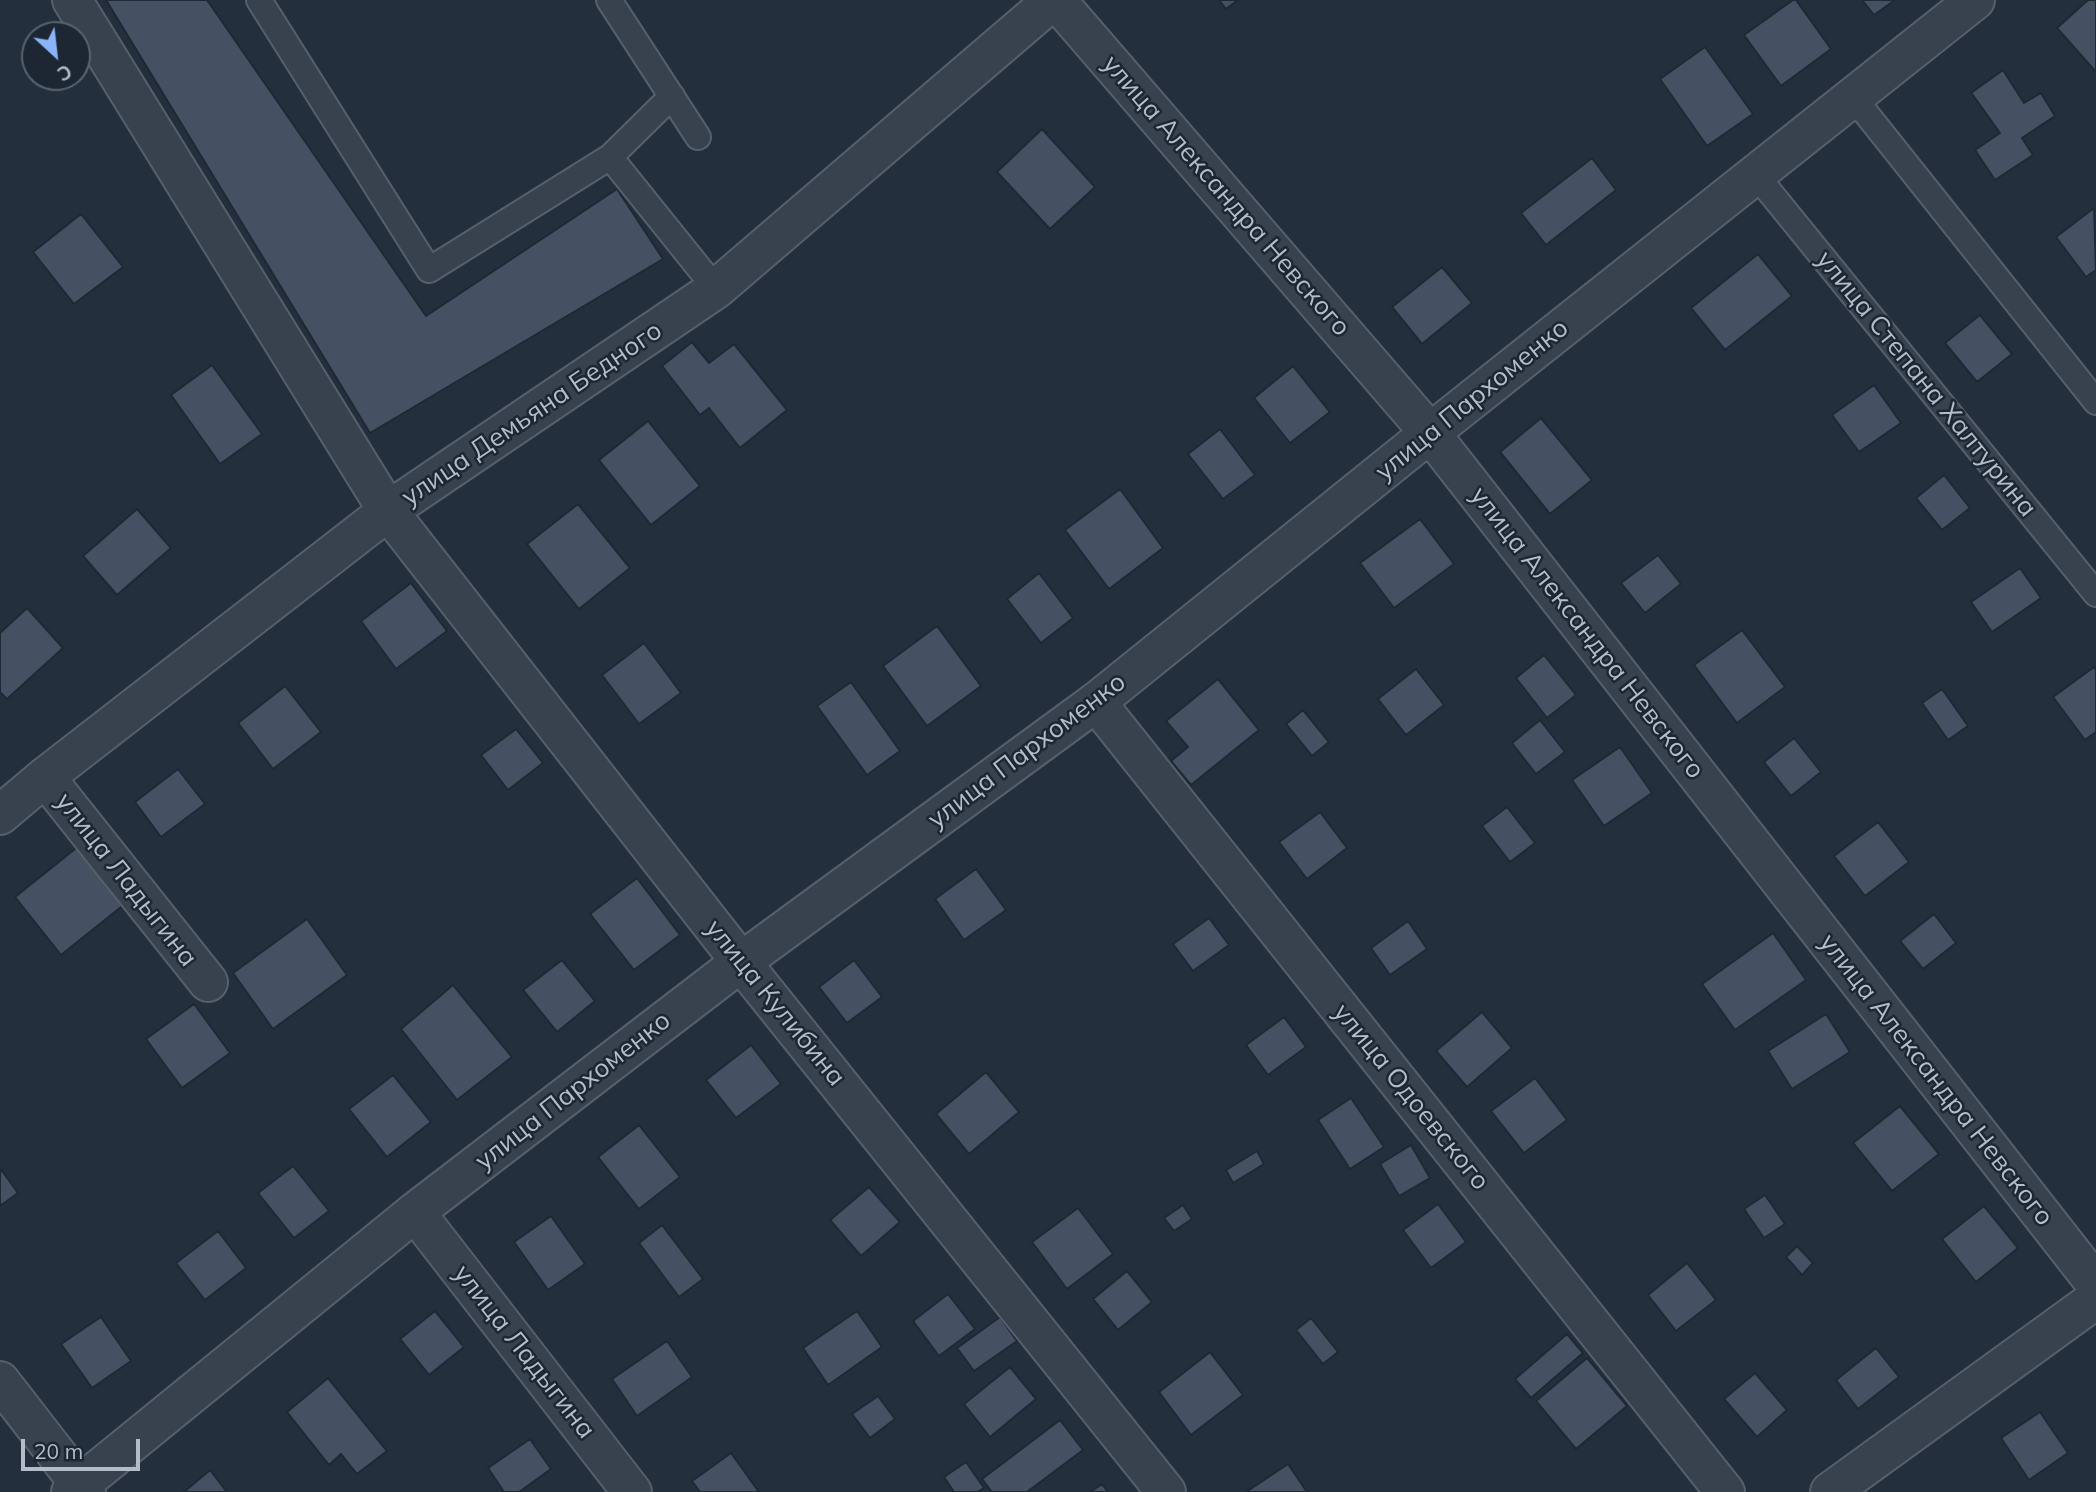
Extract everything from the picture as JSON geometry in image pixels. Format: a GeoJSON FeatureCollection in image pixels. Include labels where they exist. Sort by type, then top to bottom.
{"type":"FeatureCollection","features":[{"type":"Feature","properties":{"kind":"street","name":"улица Кулибина"},"geometry":{"type":"LineString","coordinates":[[72,0],[388,511],[741,961],[1166,1492]]}},
{"type":"Feature","properties":{"kind":"street","name":"улица Демьяна Бедного"},"geometry":{"type":"LineString","coordinates":[[0,816],[45,777],[388,511],[716,289],[1054,0]]}},
{"type":"Feature","properties":{"kind":"street","name":"улица Александра Невского"},"geometry":{"type":"LineString","coordinates":[[1054,0],[1430,433],[2096,1284]]}},
{"type":"Feature","properties":{"kind":"street","name":"улица Пархоменко"},"geometry":{"type":"LineString","coordinates":[[79,1490],[415,1212],[741,961],[1096,702],[1975,0]]}},
{"type":"Feature","properties":{"kind":"street","name":"улица Одоевского"},"geometry":{"type":"LineString","coordinates":[[1096,702],[1725,1492]]}},
{"type":"Feature","properties":{"kind":"street","name":"улица Ладыгина"},"geometry":{"type":"LineString","coordinates":[[45,777],[208,982]]}},
{"type":"Feature","properties":{"kind":"street","name":"улица Ладыгина"},"geometry":{"type":"LineString","coordinates":[[415,1212],[632,1492]]}},
{"type":"Feature","properties":{"kind":"street"},"geometry":{"type":"LineString","coordinates":[[1830,1492],[2096,1299]]}},
{"type":"Feature","properties":{"kind":"street"},"geometry":{"type":"LineString","coordinates":[[0,1381],[79,1490]]}},
{"type":"Feature","properties":{"kind":"lane"},"geometry":{"type":"LineString","coordinates":[[260,0],[429,270],[610,157],[672,96]]}},
{"type":"Feature","properties":{"kind":"lane"},"geometry":{"type":"LineString","coordinates":[[609,0],[698,137]]}},
{"type":"Feature","properties":{"kind":"lane"},"geometry":{"type":"LineString","coordinates":[[1853,97],[2096,402]]}},
{"type":"Feature","properties":{"kind":"lane"},"geometry":{"type":"LineString","coordinates":[[610,157],[716,289]]}},
{"type":"Feature","properties":{"kind":"lane","name":"улица Степана Халтурина"},"geometry":{"type":"LineString","coordinates":[[1756,175],[2096,593]]}},
{"type":"Feature","properties":{"kind":"building"},"geometry":{"type":"Polygon","coordinates":[[[106,0],[207,0],[426,316],[617,189],[663,259],[370,433],[106,0]]]}},
{"type":"Feature","properties":{"kind":"building"},"geometry":{"type":"Polygon","coordinates":[[[1219,0],[1238,0],[1226,9],[1219,0]]]}},
{"type":"Feature","properties":{"kind":"building"},"geometry":{"type":"Polygon","coordinates":[[[1796,0],[1831,49],[1781,86],[1744,35],[1796,0]]]}},
{"type":"Feature","properties":{"kind":"building"},"geometry":{"type":"Polygon","coordinates":[[[1862,0],[1895,0],[1874,15],[1862,0]]]}},
{"type":"Feature","properties":{"kind":"building"},"geometry":{"type":"Polygon","coordinates":[[[2088,0],[2096,0],[2096,72],[2057,28],[2088,0]]]}},
{"type":"Feature","properties":{"kind":"building"},"geometry":{"type":"Polygon","coordinates":[[[1705,47],[1753,114],[1707,146],[1660,79],[1705,47]]]}},
{"type":"Feature","properties":{"kind":"building"},"geometry":{"type":"Polygon","coordinates":[[[2003,70],[2024,103],[2041,93],[2055,116],[2022,138],[2033,155],[1995,180],[1975,150],[2000,133],[1971,93],[2003,70]]]}},
{"type":"Feature","properties":{"kind":"building"},"geometry":{"type":"Polygon","coordinates":[[[1042,129],[1095,187],[1050,229],[997,172],[1042,129]]]}},
{"type":"Feature","properties":{"kind":"building"},"geometry":{"type":"Polygon","coordinates":[[[1592,158],[1616,190],[1546,245],[1521,213],[1592,158]]]}},
{"type":"Feature","properties":{"kind":"building"},"geometry":{"type":"Polygon","coordinates":[[[2094,208],[2096,270],[2086,277],[2056,237],[2094,208]]]}},
{"type":"Feature","properties":{"kind":"building"},"geometry":{"type":"Polygon","coordinates":[[[81,214],[123,267],[74,304],[33,252],[81,214]]]}},
{"type":"Feature","properties":{"kind":"building"},"geometry":{"type":"Polygon","coordinates":[[[1758,254],[1792,296],[1725,350],[1691,308],[1758,254]]]}},
{"type":"Feature","properties":{"kind":"building"},"geometry":{"type":"Polygon","coordinates":[[[1442,267],[1472,303],[1422,344],[1392,307],[1442,267]]]}},
{"type":"Feature","properties":{"kind":"building"},"geometry":{"type":"Polygon","coordinates":[[[1980,315],[2012,354],[1977,382],[1945,343],[1980,315]]]}},
{"type":"Feature","properties":{"kind":"building"},"geometry":{"type":"Polygon","coordinates":[[[692,342],[709,363],[734,344],[787,410],[740,448],[709,408],[700,415],[662,366],[692,342]]]}},
{"type":"Feature","properties":{"kind":"building"},"geometry":{"type":"Polygon","coordinates":[[[212,365],[262,434],[220,464],[171,395],[212,365]]]}},
{"type":"Feature","properties":{"kind":"building"},"geometry":{"type":"Polygon","coordinates":[[[1293,366],[1330,412],[1290,443],[1254,398],[1293,366]]]}},
{"type":"Feature","properties":{"kind":"building"},"geometry":{"type":"Polygon","coordinates":[[[1874,385],[1901,423],[1859,452],[1832,415],[1874,385]]]}},
{"type":"Feature","properties":{"kind":"building"},"geometry":{"type":"Polygon","coordinates":[[[1541,418],[1592,480],[1550,514],[1500,452],[1541,418]]]}},
{"type":"Feature","properties":{"kind":"building"},"geometry":{"type":"Polygon","coordinates":[[[648,421],[700,486],[651,525],[599,460],[648,421]]]}},
{"type":"Feature","properties":{"kind":"building"},"geometry":{"type":"Polygon","coordinates":[[[1220,429],[1255,475],[1223,499],[1188,454],[1220,429]]]}},
{"type":"Feature","properties":{"kind":"building"},"geometry":{"type":"Polygon","coordinates":[[[1944,475],[1970,508],[1942,530],[1916,498],[1944,475]]]}},
{"type":"Feature","properties":{"kind":"building"},"geometry":{"type":"Polygon","coordinates":[[[1120,489],[1163,548],[1109,589],[1065,530],[1120,489]]]}},
{"type":"Feature","properties":{"kind":"building"},"geometry":{"type":"Polygon","coordinates":[[[578,504],[630,568],[579,609],[527,544],[578,504]]]}},
{"type":"Feature","properties":{"kind":"building"},"geometry":{"type":"Polygon","coordinates":[[[137,509],[171,548],[117,595],[83,556],[137,509]]]}},
{"type":"Feature","properties":{"kind":"building"},"geometry":{"type":"Polygon","coordinates":[[[1420,519],[1454,564],[1394,608],[1360,563],[1420,519]]]}},
{"type":"Feature","properties":{"kind":"building"},"geometry":{"type":"Polygon","coordinates":[[[1658,555],[1681,584],[1645,613],[1621,583],[1658,555]]]}},
{"type":"Feature","properties":{"kind":"building"},"geometry":{"type":"Polygon","coordinates":[[[2020,568],[2041,598],[1992,632],[1971,602],[2020,568]]]}},
{"type":"Feature","properties":{"kind":"building"},"geometry":{"type":"Polygon","coordinates":[[[1039,573],[1073,618],[1041,643],[1007,599],[1039,573]]]}},
{"type":"Feature","properties":{"kind":"building"},"geometry":{"type":"Polygon","coordinates":[[[411,583],[447,631],[396,669],[361,621],[411,583]]]}},
{"type":"Feature","properties":{"kind":"building"},"geometry":{"type":"Polygon","coordinates":[[[27,608],[63,648],[7,699],[0,692],[0,633],[27,608]]]}},
{"type":"Feature","properties":{"kind":"building"},"geometry":{"type":"Polygon","coordinates":[[[937,626],[981,686],[927,726],[883,666],[937,626]]]}},
{"type":"Feature","properties":{"kind":"building"},"geometry":{"type":"Polygon","coordinates":[[[1742,630],[1785,687],[1737,723],[1694,665],[1742,630]]]}},
{"type":"Feature","properties":{"kind":"building"},"geometry":{"type":"Polygon","coordinates":[[[644,643],[681,693],[639,724],[602,675],[644,643]]]}},
{"type":"Feature","properties":{"kind":"building"},"geometry":{"type":"Polygon","coordinates":[[[1544,655],[1576,695],[1547,718],[1516,678],[1544,655]]]}},
{"type":"Feature","properties":{"kind":"building"},"geometry":{"type":"Polygon","coordinates":[[[2094,667],[2096,732],[2085,740],[2053,697],[2094,667]]]}},
{"type":"Feature","properties":{"kind":"building"},"geometry":{"type":"Polygon","coordinates":[[[1416,669],[1444,705],[1406,735],[1378,699],[1416,669]]]}},
{"type":"Feature","properties":{"kind":"building"},"geometry":{"type":"Polygon","coordinates":[[[1218,679],[1259,730],[1191,785],[1171,761],[1188,747],[1166,721],[1218,679]]]}},
{"type":"Feature","properties":{"kind":"building"},"geometry":{"type":"Polygon","coordinates":[[[851,682],[900,751],[867,775],[817,706],[851,682]]]}},
{"type":"Feature","properties":{"kind":"building"},"geometry":{"type":"Polygon","coordinates":[[[285,686],[321,732],[273,769],[238,723],[285,686]]]}},
{"type":"Feature","properties":{"kind":"building"},"geometry":{"type":"Polygon","coordinates":[[[1942,689],[1968,726],[1948,740],[1922,703],[1942,689]]]}},
{"type":"Feature","properties":{"kind":"building"},"geometry":{"type":"Polygon","coordinates":[[[1303,710],[1329,742],[1312,756],[1286,724],[1303,710]]]}},
{"type":"Feature","properties":{"kind":"building"},"geometry":{"type":"Polygon","coordinates":[[[1540,720],[1565,752],[1536,774],[1512,743],[1540,720]]]}},
{"type":"Feature","properties":{"kind":"building"},"geometry":{"type":"Polygon","coordinates":[[[516,729],[543,763],[508,790],[481,755],[516,729]]]}},
{"type":"Feature","properties":{"kind":"building"},"geometry":{"type":"Polygon","coordinates":[[[1794,738],[1821,772],[1791,796],[1764,762],[1794,738]]]}},
{"type":"Feature","properties":{"kind":"building"},"geometry":{"type":"Polygon","coordinates":[[[1620,747],[1652,793],[1604,826],[1572,780],[1620,747]]]}},
{"type":"Feature","properties":{"kind":"building"},"geometry":{"type":"Polygon","coordinates":[[[178,769],[205,804],[161,837],[135,802],[178,769]]]}},
{"type":"Feature","properties":{"kind":"building"},"geometry":{"type":"Polygon","coordinates":[[[1507,807],[1535,843],[1510,862],[1482,826],[1507,807]]]}},
{"type":"Feature","properties":{"kind":"building"},"geometry":{"type":"Polygon","coordinates":[[[1320,812],[1347,848],[1307,879],[1279,842],[1320,812]]]}},
{"type":"Feature","properties":{"kind":"building"},"geometry":{"type":"Polygon","coordinates":[[[1878,822],[1909,862],[1865,896],[1834,856],[1878,822]]]}},
{"type":"Feature","properties":{"kind":"building"},"geometry":{"type":"Polygon","coordinates":[[[80,845],[126,903],[61,955],[15,897],[80,845]]]}},
{"type":"Feature","properties":{"kind":"building"},"geometry":{"type":"Polygon","coordinates":[[[976,869],[1006,910],[964,940],[935,899],[976,869]]]}},
{"type":"Feature","properties":{"kind":"building"},"geometry":{"type":"Polygon","coordinates":[[[637,878],[680,935],[634,970],[590,914],[637,878]]]}},
{"type":"Feature","properties":{"kind":"building"},"geometry":{"type":"Polygon","coordinates":[[[1934,914],[1956,943],[1923,969],[1900,941],[1934,914]]]}},
{"type":"Feature","properties":{"kind":"building"},"geometry":{"type":"Polygon","coordinates":[[[1209,918],[1229,945],[1193,971],[1173,944],[1209,918]]]}},
{"type":"Feature","properties":{"kind":"building"},"geometry":{"type":"Polygon","coordinates":[[[307,919],[347,975],[273,1029],[233,973],[307,919]]]}},
{"type":"Feature","properties":{"kind":"building"},"geometry":{"type":"Polygon","coordinates":[[[1408,921],[1427,949],[1390,975],[1371,948],[1408,921]]]}},
{"type":"Feature","properties":{"kind":"building"},"geometry":{"type":"Polygon","coordinates":[[[1773,933],[1806,980],[1735,1030],[1702,984],[1773,933]]]}},
{"type":"Feature","properties":{"kind":"building"},"geometry":{"type":"Polygon","coordinates":[[[562,960],[595,1001],[557,1032],[523,990],[562,960]]]}},
{"type":"Feature","properties":{"kind":"building"},"geometry":{"type":"Polygon","coordinates":[[[854,960],[882,997],[847,1023],[819,987],[854,960]]]}},
{"type":"Feature","properties":{"kind":"building"},"geometry":{"type":"Polygon","coordinates":[[[453,985],[512,1057],[457,1100],[401,1029],[453,985]]]}},
{"type":"Feature","properties":{"kind":"building"},"geometry":{"type":"Polygon","coordinates":[[[194,1004],[230,1053],[182,1088],[146,1039],[194,1004]]]}},
{"type":"Feature","properties":{"kind":"building"},"geometry":{"type":"Polygon","coordinates":[[[1482,1012],[1512,1048],[1467,1087],[1436,1051],[1482,1012]]]}},
{"type":"Feature","properties":{"kind":"building"},"geometry":{"type":"Polygon","coordinates":[[[1826,1014],[1850,1052],[1792,1089],[1768,1051],[1826,1014]]]}},
{"type":"Feature","properties":{"kind":"building"},"geometry":{"type":"Polygon","coordinates":[[[1284,1017],[1306,1047],[1268,1075],[1246,1045],[1284,1017]]]}},
{"type":"Feature","properties":{"kind":"building"},"geometry":{"type":"Polygon","coordinates":[[[751,1045],[781,1084],[736,1118],[706,1080],[751,1045]]]}},
{"type":"Feature","properties":{"kind":"building"},"geometry":{"type":"Polygon","coordinates":[[[986,1072],[1019,1112],[969,1154],[936,1114],[986,1072]]]}},
{"type":"Feature","properties":{"kind":"building"},"geometry":{"type":"Polygon","coordinates":[[[393,1075],[431,1122],[387,1157],[349,1109],[393,1075]]]}},
{"type":"Feature","properties":{"kind":"building"},"geometry":{"type":"Polygon","coordinates":[[[1535,1078],[1567,1120],[1524,1153],[1491,1111],[1535,1078]]]}},
{"type":"Feature","properties":{"kind":"building"},"geometry":{"type":"Polygon","coordinates":[[[1351,1098],[1384,1147],[1350,1169],[1318,1120],[1351,1098]]]}},
{"type":"Feature","properties":{"kind":"building"},"geometry":{"type":"Polygon","coordinates":[[[1900,1106],[1939,1154],[1892,1191],[1853,1143],[1900,1106]]]}},
{"type":"Feature","properties":{"kind":"building"},"geometry":{"type":"Polygon","coordinates":[[[639,1125],[680,1177],[639,1209],[598,1157],[639,1125]]]}},
{"type":"Feature","properties":{"kind":"building"},"geometry":{"type":"Polygon","coordinates":[[[1411,1145],[1430,1178],[1399,1196],[1380,1164],[1411,1145]]]}},
{"type":"Feature","properties":{"kind":"building"},"geometry":{"type":"Polygon","coordinates":[[[1257,1151],[1264,1164],[1233,1183],[1226,1170],[1257,1151]]]}},
{"type":"Feature","properties":{"kind":"building"},"geometry":{"type":"Polygon","coordinates":[[[293,1166],[329,1211],[294,1238],[258,1193],[293,1166]]]}},
{"type":"Feature","properties":{"kind":"building"},"geometry":{"type":"Polygon","coordinates":[[[0,1168],[18,1193],[0,1206],[0,1168]]]}},
{"type":"Feature","properties":{"kind":"building"},"geometry":{"type":"Polygon","coordinates":[[[869,1187],[900,1222],[861,1256],[830,1220],[869,1187]]]}},
{"type":"Feature","properties":{"kind":"building"},"geometry":{"type":"Polygon","coordinates":[[[1765,1195],[1785,1224],[1764,1238],[1744,1209],[1765,1195]]]}},
{"type":"Feature","properties":{"kind":"building"},"geometry":{"type":"Polygon","coordinates":[[[1438,1204],[1466,1242],[1431,1268],[1403,1230],[1438,1204]]]}},
{"type":"Feature","properties":{"kind":"building"},"geometry":{"type":"Polygon","coordinates":[[[1183,1205],[1192,1219],[1174,1231],[1164,1218],[1183,1205]]]}},
{"type":"Feature","properties":{"kind":"building"},"geometry":{"type":"Polygon","coordinates":[[[1984,1206],[2018,1248],[1976,1282],[1942,1239],[1984,1206]]]}},
{"type":"Feature","properties":{"kind":"building"},"geometry":{"type":"Polygon","coordinates":[[[1078,1208],[1113,1254],[1067,1289],[1032,1242],[1078,1208]]]}},
{"type":"Feature","properties":{"kind":"building"},"geometry":{"type":"Polygon","coordinates":[[[551,1216],[585,1264],[548,1290],[514,1242],[551,1216]]]}},
{"type":"Feature","properties":{"kind":"building"},"geometry":{"type":"Polygon","coordinates":[[[662,1225],[703,1279],[679,1297],[639,1243],[662,1225]]]}},
{"type":"Feature","properties":{"kind":"building"},"geometry":{"type":"Polygon","coordinates":[[[218,1231],[246,1268],[205,1300],[176,1263],[218,1231]]]}},
{"type":"Feature","properties":{"kind":"building"},"geometry":{"type":"Polygon","coordinates":[[[1797,1246],[1813,1263],[1802,1275],[1786,1257],[1797,1246]]]}},
{"type":"Feature","properties":{"kind":"building"},"geometry":{"type":"Polygon","coordinates":[[[1687,1263],[1716,1300],[1676,1331],[1648,1295],[1687,1263]]]}},
{"type":"Feature","properties":{"kind":"building"},"geometry":{"type":"Polygon","coordinates":[[[1127,1271],[1152,1302],[1118,1330],[1093,1299],[1127,1271]]]}},
{"type":"Feature","properties":{"kind":"building"},"geometry":{"type":"Polygon","coordinates":[[[948,1294],[975,1329],[939,1356],[913,1321],[948,1294]]]}},
{"type":"Feature","properties":{"kind":"building"},"geometry":{"type":"Polygon","coordinates":[[[435,1311],[464,1347],[429,1375],[400,1339],[435,1311]]]}},
{"type":"Feature","properties":{"kind":"building"},"geometry":{"type":"Polygon","coordinates":[[[857,1311],[882,1347],[828,1385],[803,1348],[857,1311]]]}},
{"type":"Feature","properties":{"kind":"building"},"geometry":{"type":"Polygon","coordinates":[[[101,1317],[131,1361],[92,1388],[61,1344],[101,1317]]]}},
{"type":"Feature","properties":{"kind":"building"},"geometry":{"type":"Polygon","coordinates":[[[1000,1317],[1017,1341],[974,1371],[957,1348],[1000,1317]]]}},
{"type":"Feature","properties":{"kind":"building"},"geometry":{"type":"Polygon","coordinates":[[[1311,1318],[1338,1352],[1323,1364],[1296,1330],[1311,1318]]]}},
{"type":"Feature","properties":{"kind":"building"},"geometry":{"type":"Polygon","coordinates":[[[1567,1334],[1583,1353],[1531,1398],[1515,1379],[1567,1334]]]}},
{"type":"Feature","properties":{"kind":"building"},"geometry":{"type":"Polygon","coordinates":[[[667,1341],[692,1377],[637,1416],[612,1379],[667,1341]]]}},
{"type":"Feature","properties":{"kind":"building"},"geometry":{"type":"Polygon","coordinates":[[[1876,1348],[1899,1377],[1858,1409],[1836,1380],[1876,1348]]]}},
{"type":"Feature","properties":{"kind":"building"},"geometry":{"type":"Polygon","coordinates":[[[1210,1352],[1243,1395],[1191,1435],[1159,1392],[1210,1352]]]}},
{"type":"Feature","properties":{"kind":"building"},"geometry":{"type":"Polygon","coordinates":[[[1587,1358],[1627,1406],[1576,1449],[1536,1401],[1587,1358]]]}},
{"type":"Feature","properties":{"kind":"building"},"geometry":{"type":"Polygon","coordinates":[[[1010,1367],[1036,1399],[990,1437],[964,1404],[1010,1367]]]}},
{"type":"Feature","properties":{"kind":"building"},"geometry":{"type":"Polygon","coordinates":[[[1755,1373],[1787,1410],[1757,1437],[1724,1399],[1755,1373]]]}},
{"type":"Feature","properties":{"kind":"building"},"geometry":{"type":"Polygon","coordinates":[[[328,1378],[387,1451],[357,1474],[341,1454],[329,1465],[287,1412],[328,1378]]]}},
{"type":"Feature","properties":{"kind":"building"},"geometry":{"type":"Polygon","coordinates":[[[878,1396],[895,1419],[870,1438],[852,1414],[878,1396]]]}},
{"type":"Feature","properties":{"kind":"building"},"geometry":{"type":"Polygon","coordinates":[[[2040,1412],[2068,1453],[2029,1480],[2001,1438],[2040,1412]]]}},
{"type":"Feature","properties":{"kind":"building"},"geometry":{"type":"Polygon","coordinates":[[[1060,1420],[1083,1450],[1027,1492],[992,1492],[982,1479],[1060,1420]]]}},
{"type":"Feature","properties":{"kind":"building"},"geometry":{"type":"Polygon","coordinates":[[[530,1439],[551,1469],[519,1492],[504,1492],[488,1468],[530,1439]]]}},
{"type":"Feature","properties":{"kind":"building"},"geometry":{"type":"Polygon","coordinates":[[[731,1453],[759,1492],[700,1492],[692,1481],[731,1453]]]}},
{"type":"Feature","properties":{"kind":"building"},"geometry":{"type":"Polygon","coordinates":[[[966,1462],[984,1488],[977,1492],[954,1492],[944,1477],[966,1462]]]}},
{"type":"Feature","properties":{"kind":"building"},"geometry":{"type":"Polygon","coordinates":[[[1288,1464],[1307,1492],[1246,1492],[1288,1464]]]}},
{"type":"Feature","properties":{"kind":"building"},"geometry":{"type":"Polygon","coordinates":[[[210,1470],[227,1492],[184,1492],[210,1470]]]}},
{"type":"Feature","properties":{"kind":"building"},"geometry":{"type":"Polygon","coordinates":[[[1102,1484],[1108,1492],[1090,1492],[1102,1484]]]}}]}
